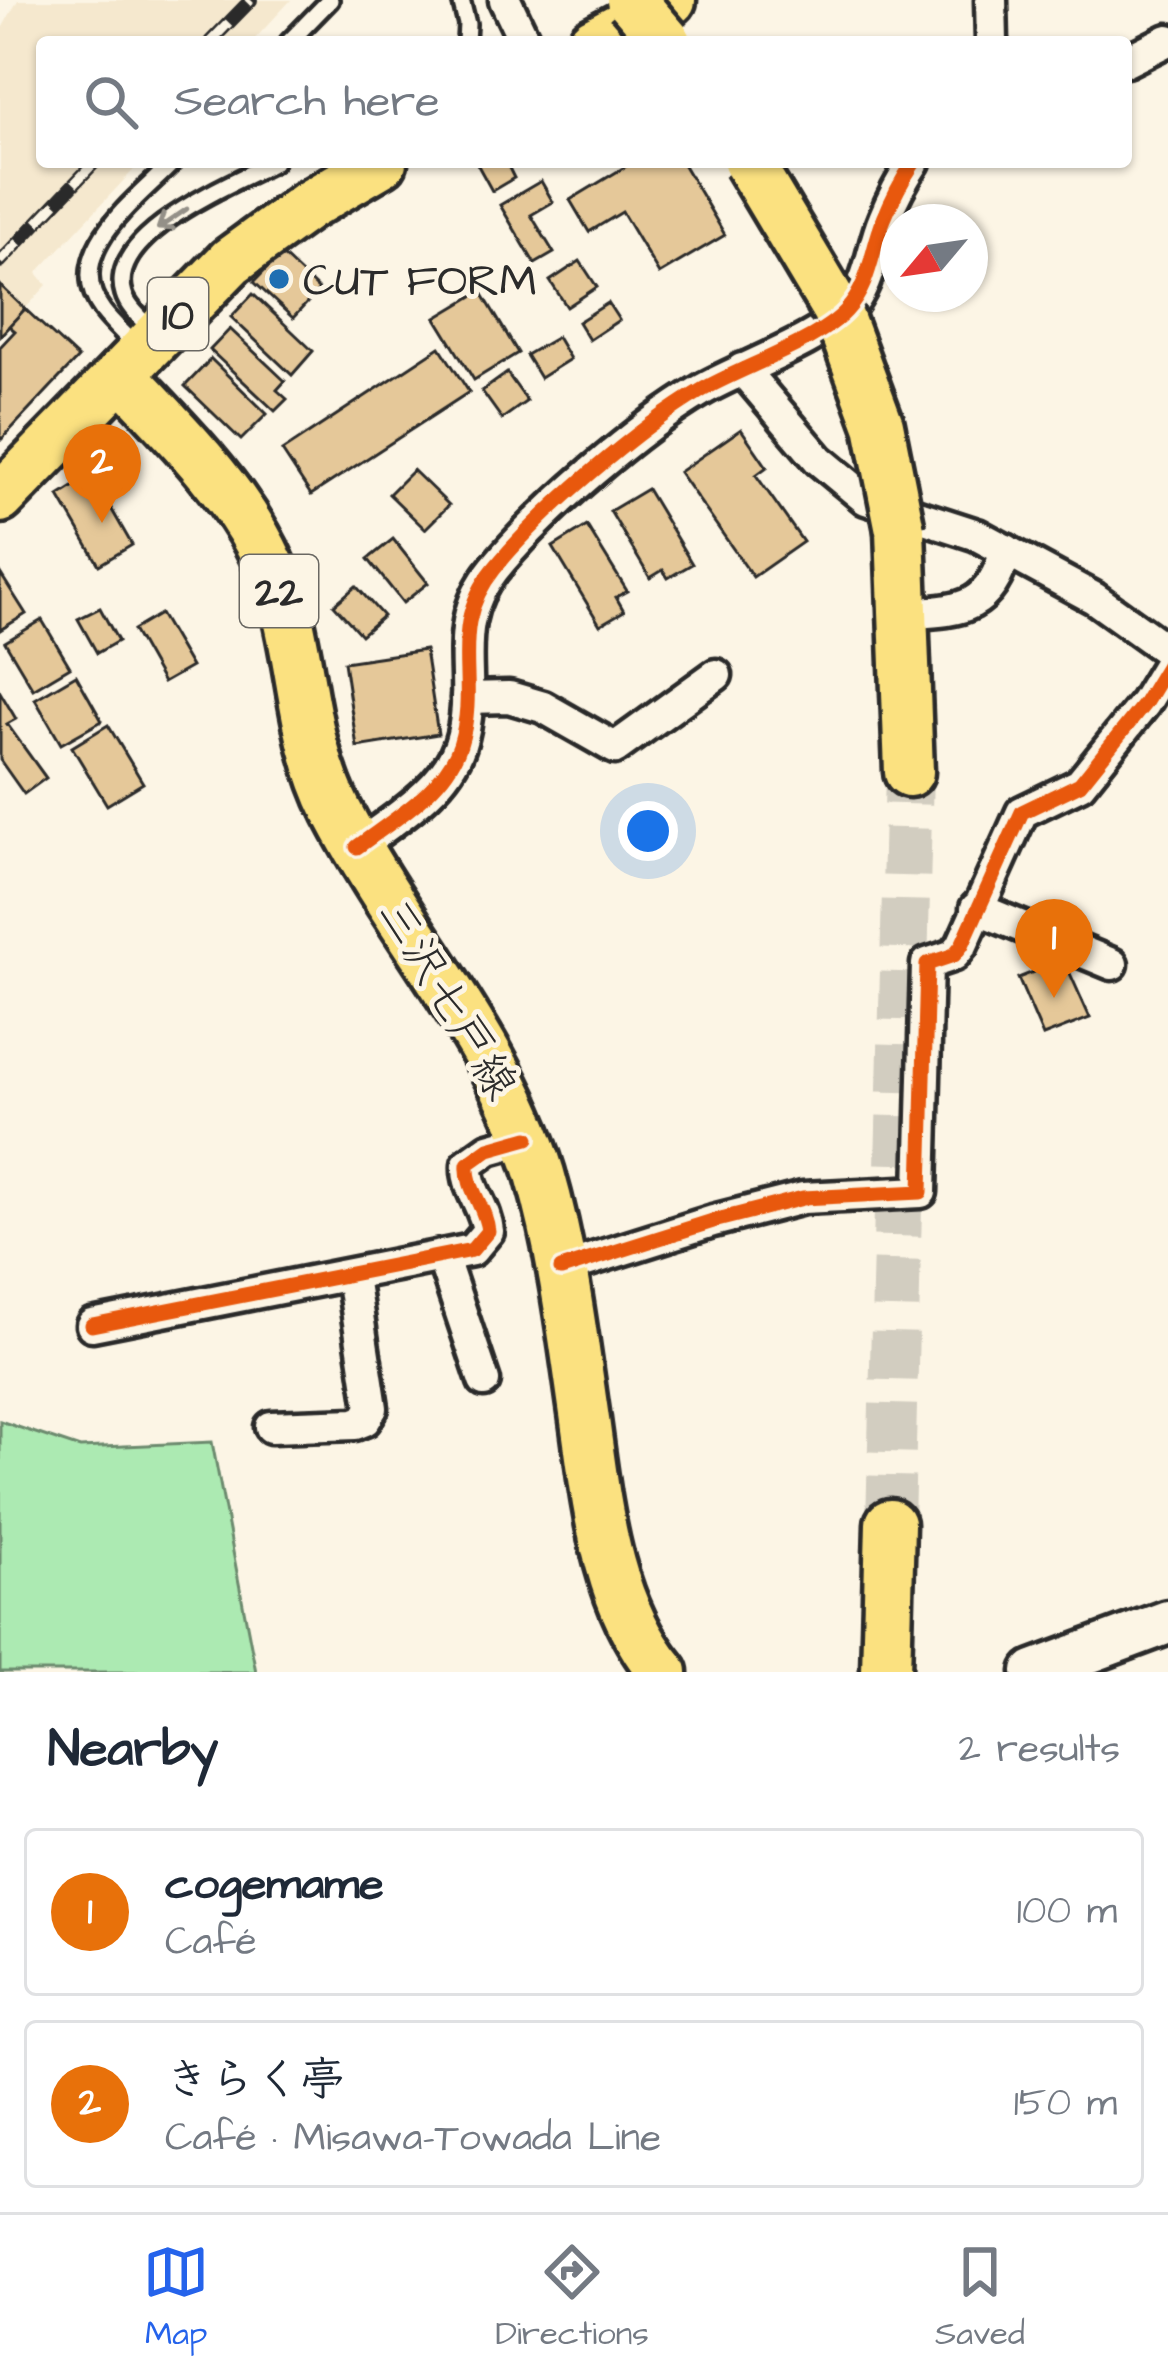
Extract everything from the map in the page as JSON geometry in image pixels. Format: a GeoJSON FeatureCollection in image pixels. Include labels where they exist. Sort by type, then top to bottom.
{"type":"FeatureCollection","features":[{"type":"Feature","properties":{"kind":"main road"},"geometry":{"type":"LineString","coordinates":[[632,0],[662,36]]}},
{"type":"Feature","properties":{"kind":"main road"},"geometry":{"type":"LineString","coordinates":[[604,36],[671,0]]}},
{"type":"Feature","properties":{"kind":"main road","name":"10"},"geometry":{"type":"LineString","coordinates":[[0,498],[231,261],[307,206],[372,168]]}},
{"type":"Feature","properties":{"kind":"main road"},"geometry":{"type":"LineString","coordinates":[[752,168],[836,309],[879,425],[900,530],[909,772]]}},
{"type":"Feature","properties":{"kind":"main road","name":"三沢七戸線"},"geometry":{"type":"LineString","coordinates":[[141,354],[205,465],[265,553],[288,615],[317,770],[358,847],[482,1042],[528,1138],[561,1269],[608,1555],[624,1603],[663,1672]]}},
{"type":"Feature","properties":{"kind":"main road"},"geometry":{"type":"LineString","coordinates":[[886,1672],[890,1524]]}},
{"type":"Feature","properties":{"kind":"street"},"geometry":{"type":"LineString","coordinates":[[505,0],[522,36]]}},
{"type":"Feature","properties":{"kind":"street"},"geometry":{"type":"LineString","coordinates":[[991,0],[992,36]]}},
{"type":"Feature","properties":{"kind":"street"},"geometry":{"type":"LineString","coordinates":[[1132,58],[1168,40]]}},
{"type":"Feature","properties":{"kind":"street"},"geometry":{"type":"LineString","coordinates":[[358,847],[441,778],[460,746],[467,698],[466,623],[494,568],[578,485],[656,422],[699,392],[844,314],[862,289],[883,222],[911,168]]}},
{"type":"Feature","properties":{"kind":"street"},"geometry":{"type":"LineString","coordinates":[[742,369],[819,460],[866,500],[1006,550],[1094,598],[1168,651]]}},
{"type":"Feature","properties":{"kind":"street"},"geometry":{"type":"LineString","coordinates":[[901,614],[948,610],[982,598],[998,579],[1006,550]]}},
{"type":"Feature","properties":{"kind":"street"},"geometry":{"type":"LineString","coordinates":[[561,1269],[802,1198],[921,1192],[926,964],[954,955],[1022,812],[1080,784],[1144,704],[1168,665]]}},
{"type":"Feature","properties":{"kind":"street"},"geometry":{"type":"LineString","coordinates":[[467,698],[509,697],[542,707],[616,748],[716,675]]}},
{"type":"Feature","properties":{"kind":"street"},"geometry":{"type":"LineString","coordinates":[[976,908],[1112,964]]}},
{"type":"Feature","properties":{"kind":"street"},"geometry":{"type":"LineString","coordinates":[[92,1325],[472,1250],[488,1231],[487,1217],[467,1176],[468,1164],[489,1149],[528,1138]]}},
{"type":"Feature","properties":{"kind":"street"},"geometry":{"type":"LineString","coordinates":[[442,1256],[484,1381]]}},
{"type":"Feature","properties":{"kind":"street"},"geometry":{"type":"LineString","coordinates":[[271,1427],[355,1424],[365,1420],[372,1408],[352,1276]]}},
{"type":"Feature","properties":{"kind":"street"},"geometry":{"type":"LineString","coordinates":[[1034,1672],[1168,1622]]}},
{"type":"Feature","properties":{"kind":"lane"},"geometry":{"type":"LineString","coordinates":[[295,36],[330,0]]}},
{"type":"Feature","properties":{"kind":"lane"},"geometry":{"type":"LineString","coordinates":[[460,0],[466,36]]}},
{"type":"Feature","properties":{"kind":"lane"},"geometry":{"type":"LineString","coordinates":[[141,354],[102,310],[88,270],[102,236],[167,168]]}},
{"type":"Feature","properties":{"kind":"lane"},"geometry":{"type":"LineString","coordinates":[[141,354],[121,273],[127,255],[167,220],[263,168]]}},
{"type":"Feature","properties":{"kind":"shaded area"},"geometry":{"type":"Polygon","coordinates":[[[18,0],[291,0],[258,36],[36,36],[36,168],[135,168],[37,273],[47,285],[0,336],[0,32],[18,0]]]}},
{"type":"Feature","properties":{"kind":"green space"},"geometry":{"type":"Polygon","coordinates":[[[0,1421],[80,1448],[212,1442],[256,1672],[0,1672],[0,1421]]]}},
{"type":"Feature","properties":{"kind":"building"},"geometry":{"type":"Polygon","coordinates":[[[479,168],[509,168],[514,178],[492,191],[479,168]]]}},
{"type":"Feature","properties":{"kind":"building"},"geometry":{"type":"Polygon","coordinates":[[[623,168],[686,168],[725,235],[659,274],[622,212],[589,232],[570,200],[623,168]]]}},
{"type":"Feature","properties":{"kind":"building"},"geometry":{"type":"Polygon","coordinates":[[[541,181],[553,202],[531,215],[554,253],[535,264],[500,205],[541,181]]]}},
{"type":"Feature","properties":{"kind":"building"},"geometry":{"type":"Polygon","coordinates":[[[281,254],[319,290],[293,318],[254,282],[281,254]]]}},
{"type":"Feature","properties":{"kind":"building"},"geometry":{"type":"Polygon","coordinates":[[[580,261],[597,287],[567,307],[550,281],[580,261]]]}},
{"type":"Feature","properties":{"kind":"building"},"geometry":{"type":"Polygon","coordinates":[[[0,285],[25,309],[0,336],[0,285]]]}},
{"type":"Feature","properties":{"kind":"building"},"geometry":{"type":"Polygon","coordinates":[[[481,291],[518,353],[474,380],[436,318],[481,291]]]}},
{"type":"Feature","properties":{"kind":"building"},"geometry":{"type":"Polygon","coordinates":[[[253,294],[313,351],[292,375],[231,317],[253,294]]]}},
{"type":"Feature","properties":{"kind":"building"},"geometry":{"type":"Polygon","coordinates":[[[608,303],[619,320],[589,340],[578,322],[608,303]]]}},
{"type":"Feature","properties":{"kind":"building"},"geometry":{"type":"Polygon","coordinates":[[[25,309],[78,358],[0,441],[0,347],[15,331],[9,326],[25,309]]]}},
{"type":"Feature","properties":{"kind":"building"},"geometry":{"type":"Polygon","coordinates":[[[230,329],[285,381],[277,390],[287,399],[275,411],[210,350],[230,329]]]}},
{"type":"Feature","properties":{"kind":"building"},"geometry":{"type":"Polygon","coordinates":[[[557,337],[570,359],[540,378],[526,355],[557,337]]]}},
{"type":"Feature","properties":{"kind":"building"},"geometry":{"type":"Polygon","coordinates":[[[440,347],[469,392],[311,495],[282,451],[440,347]]]}},
{"type":"Feature","properties":{"kind":"building"},"geometry":{"type":"Polygon","coordinates":[[[211,359],[267,414],[241,440],[185,386],[211,359]]]}},
{"type":"Feature","properties":{"kind":"building"},"geometry":{"type":"Polygon","coordinates":[[[507,373],[527,401],[502,419],[482,391],[507,373]]]}},
{"type":"Feature","properties":{"kind":"building"},"geometry":{"type":"Polygon","coordinates":[[[741,429],[767,467],[756,475],[803,542],[753,577],[679,472],[741,429]]]}},
{"type":"Feature","properties":{"kind":"building"},"geometry":{"type":"Polygon","coordinates":[[[413,470],[449,505],[425,529],[389,494],[413,470]]]}},
{"type":"Feature","properties":{"kind":"building"},"geometry":{"type":"Polygon","coordinates":[[[92,475],[132,545],[99,565],[59,496],[92,475]]]}},
{"type":"Feature","properties":{"kind":"building"},"geometry":{"type":"Polygon","coordinates":[[[647,489],[692,564],[668,578],[663,570],[650,578],[610,511],[647,489]]]}},
{"type":"Feature","properties":{"kind":"building"},"geometry":{"type":"Polygon","coordinates":[[[587,526],[627,591],[616,597],[624,611],[600,625],[553,547],[587,526]]]}},
{"type":"Feature","properties":{"kind":"building"},"geometry":{"type":"Polygon","coordinates":[[[393,539],[428,583],[403,603],[368,559],[393,539]]]}},
{"type":"Feature","properties":{"kind":"building"},"geometry":{"type":"Polygon","coordinates":[[[0,573],[26,614],[0,630],[0,573]]]}},
{"type":"Feature","properties":{"kind":"building"},"geometry":{"type":"Polygon","coordinates":[[[356,586],[383,616],[361,635],[334,605],[356,586]]]}},
{"type":"Feature","properties":{"kind":"building"},"geometry":{"type":"Polygon","coordinates":[[[100,608],[118,641],[97,653],[78,619],[100,608]]]}},
{"type":"Feature","properties":{"kind":"building"},"geometry":{"type":"Polygon","coordinates":[[[160,614],[191,667],[163,683],[133,630],[160,614]]]}},
{"type":"Feature","properties":{"kind":"building"},"geometry":{"type":"Polygon","coordinates":[[[42,620],[70,667],[33,689],[5,642],[42,620]]]}},
{"type":"Feature","properties":{"kind":"building"},"geometry":{"type":"Polygon","coordinates":[[[425,650],[438,734],[357,747],[344,662],[425,650]]]}},
{"type":"Feature","properties":{"kind":"building"},"geometry":{"type":"Polygon","coordinates":[[[76,675],[102,721],[61,744],[35,699],[76,675]]]}},
{"type":"Feature","properties":{"kind":"building"},"geometry":{"type":"Polygon","coordinates":[[[0,692],[16,719],[7,724],[46,778],[24,794],[0,760],[0,692]]]}},
{"type":"Feature","properties":{"kind":"building"},"geometry":{"type":"Polygon","coordinates":[[[108,725],[143,783],[107,805],[72,747],[108,725]]]}},
{"type":"Feature","properties":{"kind":"building"},"geometry":{"type":"Polygon","coordinates":[[[1064,960],[1090,1018],[1043,1036],[1018,978],[1064,960]]]}},
{"type":"Feature","properties":{"kind":"tunnel"},"geometry":{"type":"LineString","coordinates":[[890,1524],[909,772]]}},
{"type":"Feature","properties":{"kind":"railway"},"geometry":{"type":"LineString","coordinates":[[216,36],[251,0]]}},
{"type":"Feature","properties":{"kind":"railway"},"geometry":{"type":"LineString","coordinates":[[0,262],[89,168]]}},
{"type":"Feature","properties":{"kind":"cycle path"},"geometry":{"type":"LineString","coordinates":[[357,847],[416,803],[453,761],[465,721],[471,613],[494,569],[563,497],[649,426],[702,390],[817,333],[846,311],[861,290],[887,212],[911,168]]}},
{"type":"Feature","properties":{"kind":"cycle path"},"geometry":{"type":"LineString","coordinates":[[561,1269],[803,1198],[921,1192],[927,964],[954,955],[962,945],[1022,812],[1080,784],[1145,703],[1168,665]]}},
{"type":"Feature","properties":{"kind":"cycle path"},"geometry":{"type":"LineString","coordinates":[[92,1325],[472,1250],[488,1231],[468,1164],[489,1149],[528,1138]]}},
{"type":"Feature","properties":{"kind":"place","name":"CUT FORM"},"geometry":{"type":"Point","coordinates":[279,279]}},
{"type":"Feature","properties":{"kind":"place","name":"きらく亭"},"geometry":{"type":"Point","coordinates":[102,523]}},
{"type":"Feature","properties":{"kind":"place","name":"cogemame"},"geometry":{"type":"Point","coordinates":[1054,998]}}]}
